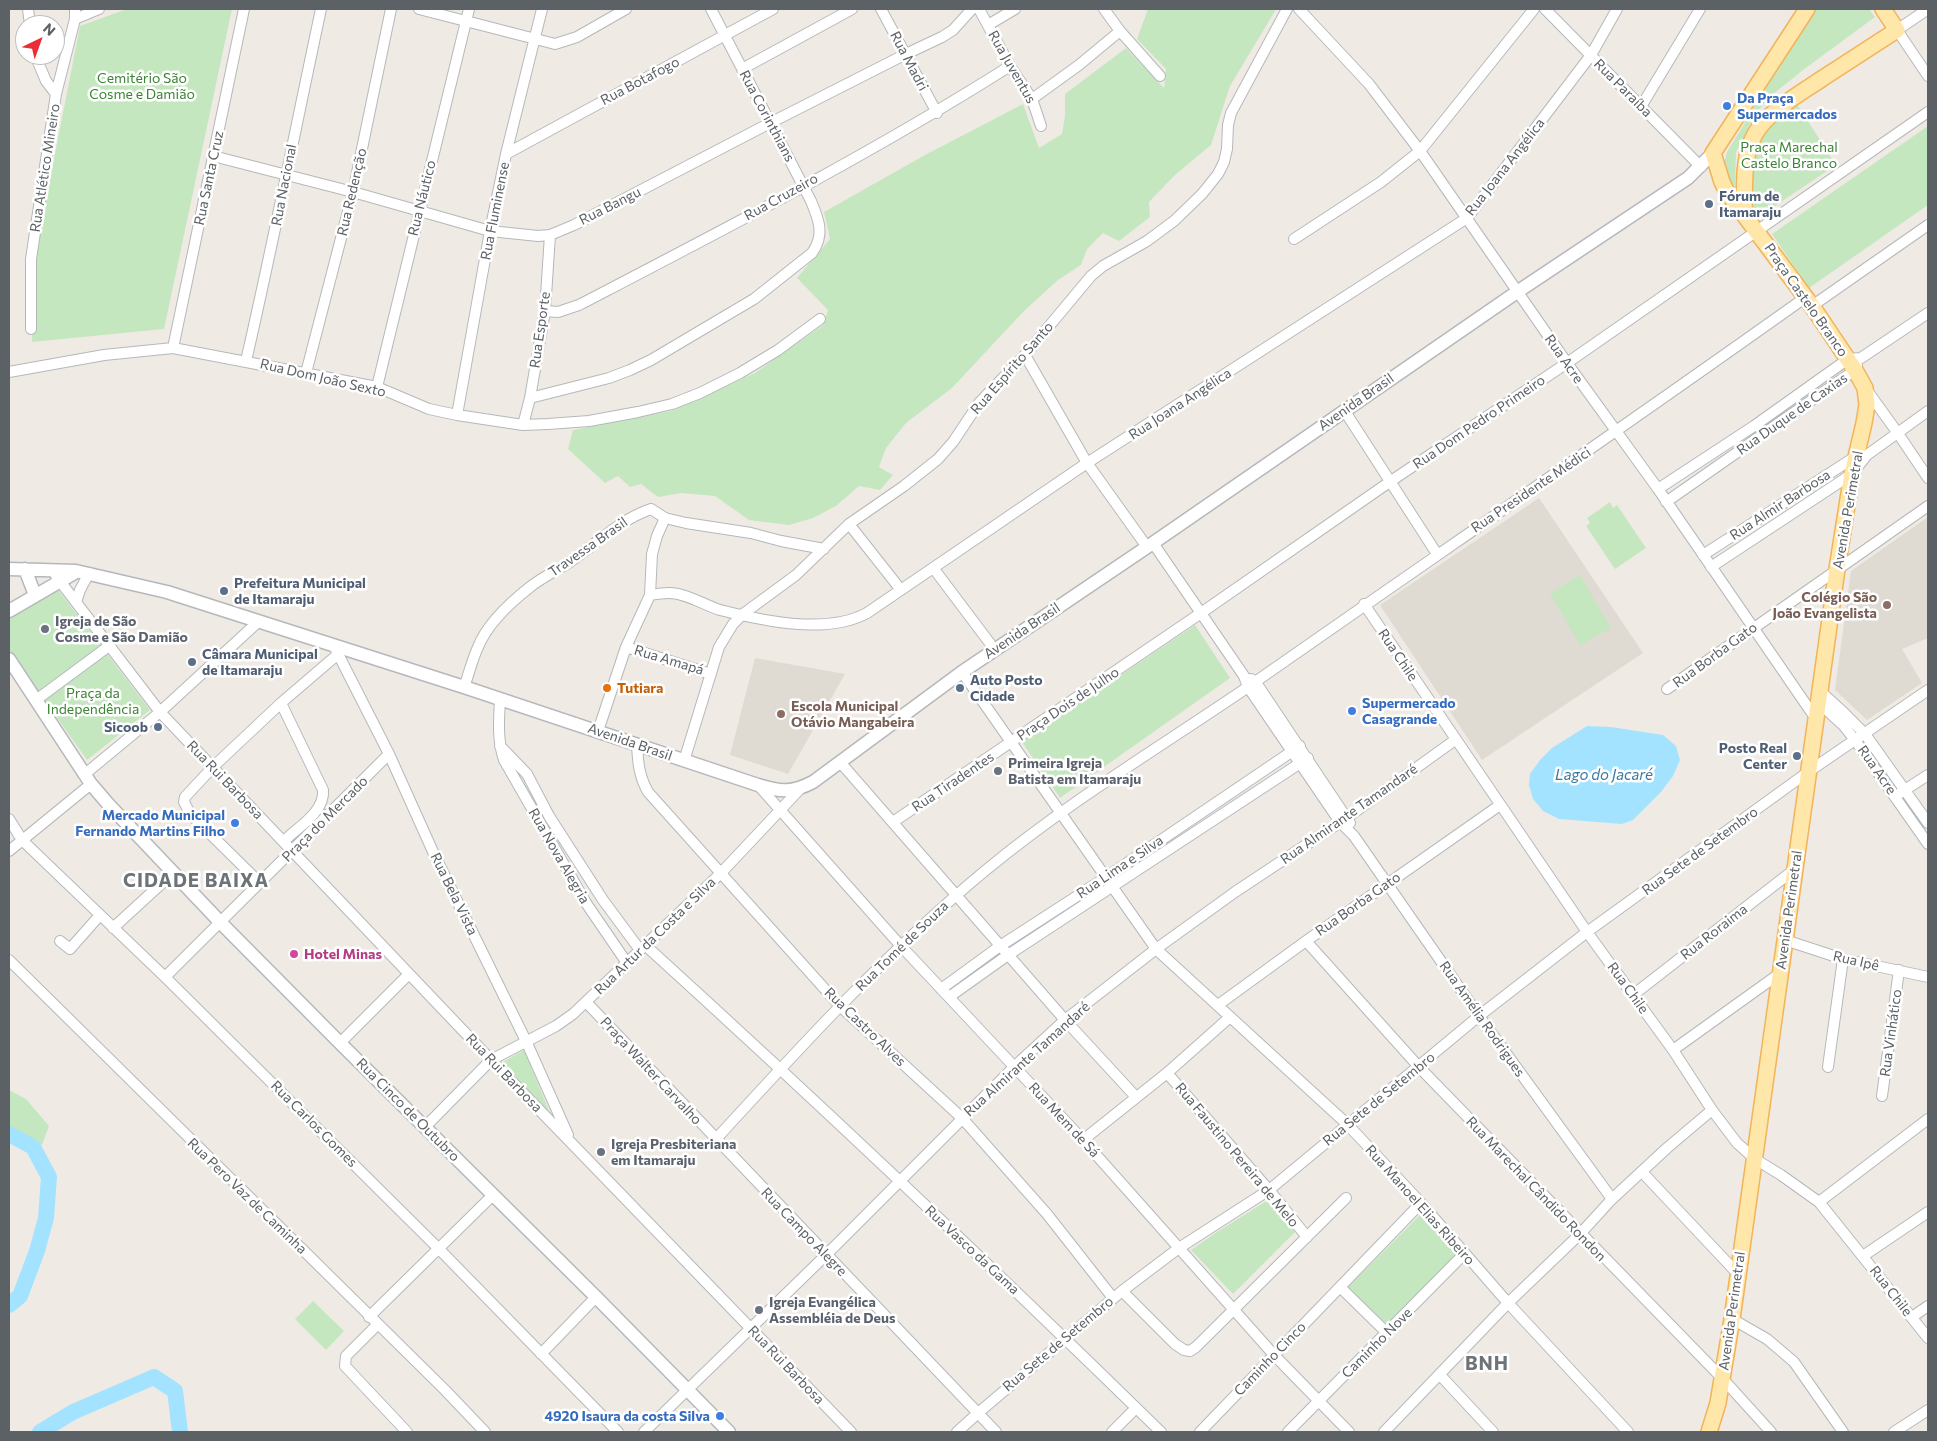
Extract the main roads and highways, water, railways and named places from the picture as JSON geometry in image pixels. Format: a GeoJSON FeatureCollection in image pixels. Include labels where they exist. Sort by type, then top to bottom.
{"type":"FeatureCollection","features":[{"type":"Feature","properties":{"kind":"main road","name":"Praça Castelo Branco"},"geometry":{"type":"LineString","coordinates":[[1807,9],[1713,153],[1722,182],[1855,362],[1865,388]]}},
{"type":"Feature","properties":{"kind":"main road"},"geometry":{"type":"LineString","coordinates":[[1744,213],[1745,173],[1748,152],[1755,134],[1764,122],[1786,102],[1897,30],[1883,9]]}},
{"type":"Feature","properties":{"kind":"main road","name":"Avenida Perimetral"},"geometry":{"type":"LineString","coordinates":[[1709,1432],[1723,1379],[1837,569],[1852,474],[1862,455],[1867,405],[1865,388]]}},
{"type":"Feature","properties":{"kind":"water","name":"Lago do Jacaré"},"geometry":{"type":"Polygon","coordinates":[[[1587,726],[1611,727],[1663,735],[1676,746],[1680,760],[1673,776],[1661,792],[1633,820],[1622,824],[1559,819],[1543,811],[1533,799],[1529,785],[1530,774],[1540,760],[1552,748],[1587,726]]]}},
{"type":"Feature","properties":{"kind":"waterway"},"geometry":{"type":"LineString","coordinates":[[9,1134],[33,1147],[49,1177],[46,1218],[37,1251],[20,1296],[9,1305]]}},
{"type":"Feature","properties":{"kind":"waterway"},"geometry":{"type":"LineString","coordinates":[[40,1432],[73,1412],[154,1377],[175,1391],[180,1432]]}},
{"type":"Feature","properties":{"kind":"place","name":"Da Praça Supermercados"},"geometry":{"type":"Point","coordinates":[1727,106]}},
{"type":"Feature","properties":{"kind":"place","name":"Fórum de Itamaraju"},"geometry":{"type":"Point","coordinates":[1709,204]}},
{"type":"Feature","properties":{"kind":"place","name":"Prefeitura Municipal de Itamaraju"},"geometry":{"type":"Point","coordinates":[224,591]}},
{"type":"Feature","properties":{"kind":"place","name":"Colégio São João Evangelista"},"geometry":{"type":"Point","coordinates":[1887,605]}},
{"type":"Feature","properties":{"kind":"place","name":"Igreja de São Cosme e São Damião"},"geometry":{"type":"Point","coordinates":[45,629]}},
{"type":"Feature","properties":{"kind":"place","name":"Câmara Municipal de Itamaraju"},"geometry":{"type":"Point","coordinates":[192,662]}},
{"type":"Feature","properties":{"kind":"place","name":"Tutiara"},"geometry":{"type":"Point","coordinates":[607,688]}},
{"type":"Feature","properties":{"kind":"place","name":"Auto Posto Cidade"},"geometry":{"type":"Point","coordinates":[960,688]}},
{"type":"Feature","properties":{"kind":"place","name":"Supermercado Casagrande"},"geometry":{"type":"Point","coordinates":[1352,711]}},
{"type":"Feature","properties":{"kind":"place","name":"Escola Municipal Otávio Mangabeira"},"geometry":{"type":"Point","coordinates":[781,714]}},
{"type":"Feature","properties":{"kind":"place","name":"Sicoob"},"geometry":{"type":"Point","coordinates":[158,727]}},
{"type":"Feature","properties":{"kind":"place","name":"Posto Real Center"},"geometry":{"type":"Point","coordinates":[1797,756]}},
{"type":"Feature","properties":{"kind":"place","name":"Primeira Igreja Batista em Itamaraju"},"geometry":{"type":"Point","coordinates":[998,771]}},
{"type":"Feature","properties":{"kind":"place","name":"Mercado Municipal Fernando Martins Filho"},"geometry":{"type":"Point","coordinates":[235,823]}},
{"type":"Feature","properties":{"kind":"place","name":"Hotel Minas"},"geometry":{"type":"Point","coordinates":[294,954]}},
{"type":"Feature","properties":{"kind":"place","name":"Igreja Presbiteriana em Itamaraju"},"geometry":{"type":"Point","coordinates":[601,1152]}},
{"type":"Feature","properties":{"kind":"place","name":"Igreja Evangélica Assembléia de Deus"},"geometry":{"type":"Point","coordinates":[759,1310]}},
{"type":"Feature","properties":{"kind":"place","name":"4920 Isaura da costa Silva"},"geometry":{"type":"Point","coordinates":[720,1416]}},
{"type":"Feature","properties":{"kind":"district","name":"CIDADE BAIXA"},"geometry":{"type":"Point","coordinates":[196,881]}},
{"type":"Feature","properties":{"kind":"district","name":"BNH"},"geometry":{"type":"Point","coordinates":[1487,1364]}},
{"type":"Feature","properties":{"kind":"park label","name":"Cemitério São Cosme e Damião"},"geometry":{"type":"Point","coordinates":[142,86]}},
{"type":"Feature","properties":{"kind":"park label","name":"Praça Marechal Castelo Branco"},"geometry":{"type":"Point","coordinates":[1789,156]}},
{"type":"Feature","properties":{"kind":"park label","name":"Praça da Independência"},"geometry":{"type":"Point","coordinates":[93,702]}}]}
